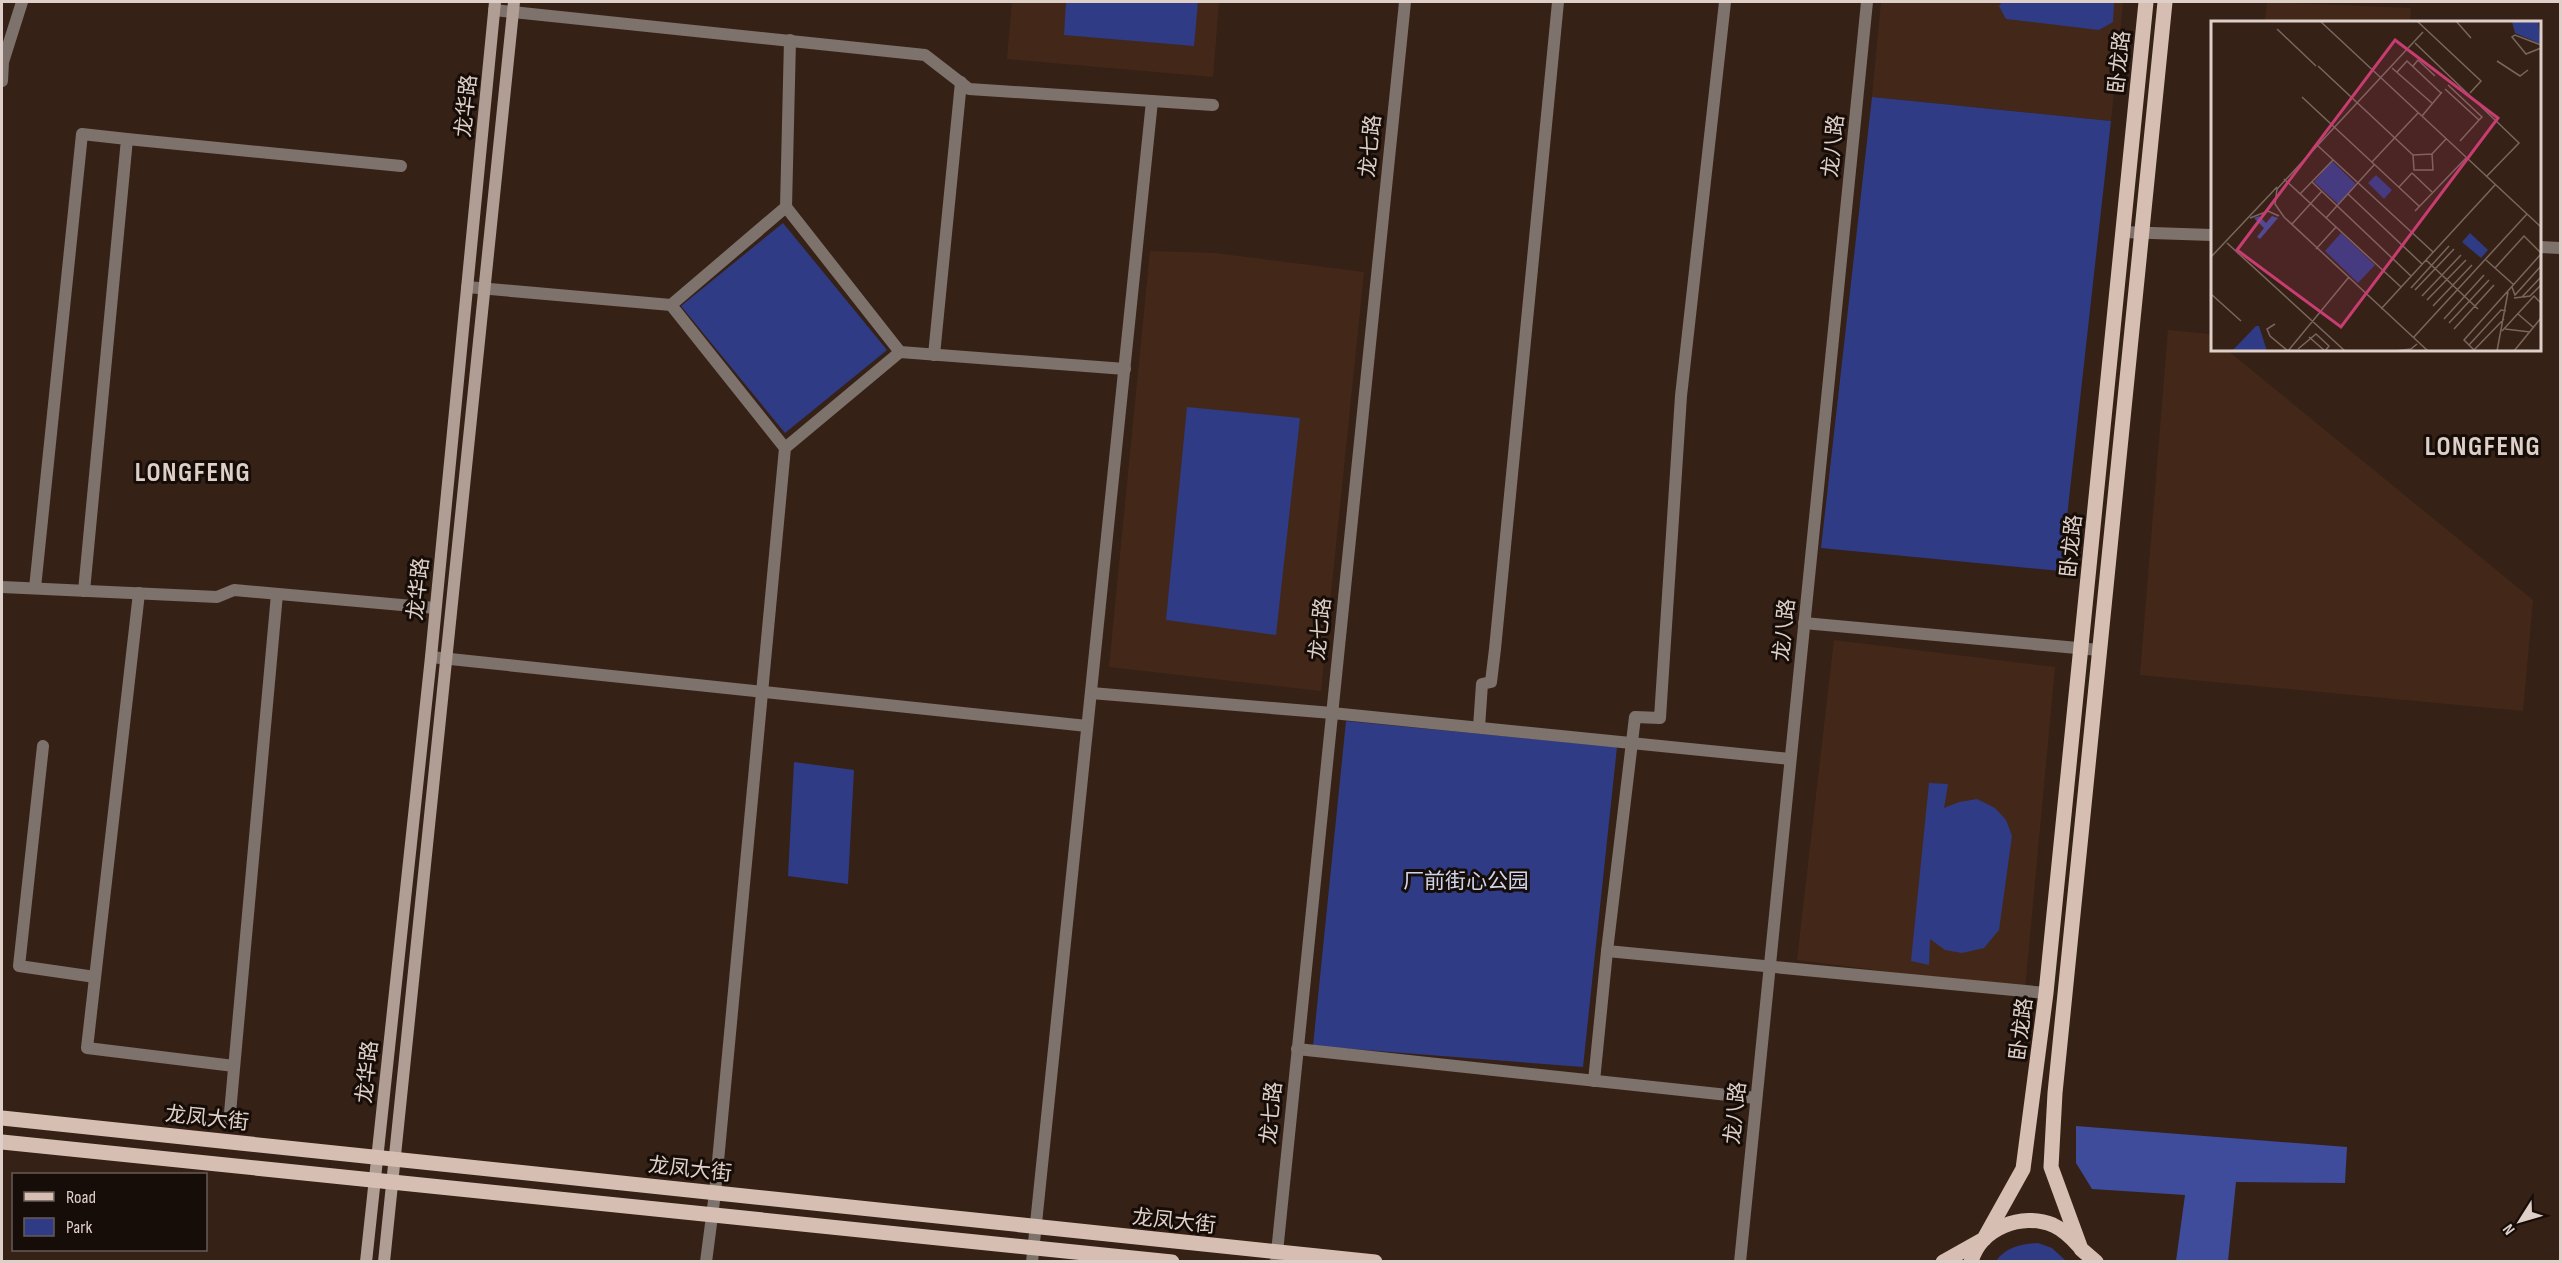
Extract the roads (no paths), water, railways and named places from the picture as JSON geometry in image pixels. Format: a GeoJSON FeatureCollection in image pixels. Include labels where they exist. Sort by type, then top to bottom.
{"type":"FeatureCollection","features":[{"type":"Feature","properties":{"kind":"main road","name":"卧龙路"},"geometry":{"type":"LineString","coordinates":[[1971,1262],[2023,1169],[2034,1093],[2082,648],[2146,2]]}},
{"type":"Feature","properties":{"kind":"main road","name":"卧龙路"},"geometry":{"type":"LineString","coordinates":[[2084,1255],[2051,1167],[2055,1093],[2165,2]]}},
{"type":"Feature","properties":{"kind":"main road","name":"龙华路"},"geometry":{"type":"LineString","coordinates":[[366,1262],[430,657],[495,6]]}},
{"type":"Feature","properties":{"kind":"main road"},"geometry":{"type":"LineString","coordinates":[[384,1262],[513,7]]}},
{"type":"Feature","properties":{"kind":"main road","name":"龙凤大街"},"geometry":{"type":"LineString","coordinates":[[2,1118],[1035,1227],[1276,1257],[1375,1262]]}},
{"type":"Feature","properties":{"kind":"main road","name":"龙凤大街"},"geometry":{"type":"LineString","coordinates":[[2,1142],[712,1214],[1032,1254],[1172,1262]]}},
{"type":"Feature","properties":{"kind":"main road"},"geometry":{"type":"LineString","coordinates":[[1943,1262],[1999,1228],[2016,1221],[2035,1221],[2053,1225],[2069,1235],[2084,1255],[2096,1262]]}},
{"type":"Feature","properties":{"kind":"street"},"geometry":{"type":"LineString","coordinates":[[2,81],[3,62],[22,2]]}},
{"type":"Feature","properties":{"kind":"street","name":"龙七路"},"geometry":{"type":"LineString","coordinates":[[1276,1257],[1405,2]]}},
{"type":"Feature","properties":{"kind":"street"},"geometry":{"type":"LineString","coordinates":[[1479,727],[1482,684],[1491,682],[1495,649],[1558,2]]}},
{"type":"Feature","properties":{"kind":"street"},"geometry":{"type":"LineString","coordinates":[[1594,1080],[1635,717],[1660,718],[1681,396],[1725,2]]}},
{"type":"Feature","properties":{"kind":"street","name":"龙八路"},"geometry":{"type":"LineString","coordinates":[[1740,1262],[1867,2]]}},
{"type":"Feature","properties":{"kind":"street"},"geometry":{"type":"LineString","coordinates":[[495,6],[925,55],[969,89],[1213,105]]}},
{"type":"Feature","properties":{"kind":"street"},"geometry":{"type":"LineString","coordinates":[[790,40],[786,207],[900,352]]}},
{"type":"Feature","properties":{"kind":"street"},"geometry":{"type":"LineString","coordinates":[[934,355],[961,82]]}},
{"type":"Feature","properties":{"kind":"street"},"geometry":{"type":"LineString","coordinates":[[1032,1254],[1152,101]]}},
{"type":"Feature","properties":{"kind":"street"},"geometry":{"type":"LineString","coordinates":[[35,588],[82,134],[401,166]]}},
{"type":"Feature","properties":{"kind":"street"},"geometry":{"type":"LineString","coordinates":[[84,591],[127,139]]}},
{"type":"Feature","properties":{"kind":"street"},"geometry":{"type":"LineString","coordinates":[[467,287],[671,305],[786,207]]}},
{"type":"Feature","properties":{"kind":"street"},"geometry":{"type":"LineString","coordinates":[[2122,232],[2211,235]]}},
{"type":"Feature","properties":{"kind":"street"},"geometry":{"type":"LineString","coordinates":[[2541,247],[2560,248]]}},
{"type":"Feature","properties":{"kind":"street"},"geometry":{"type":"LineString","coordinates":[[671,305],[785,448],[715,1193],[706,1262]]}},
{"type":"Feature","properties":{"kind":"street"},"geometry":{"type":"LineString","coordinates":[[785,448],[900,352],[1125,369]]}},
{"type":"Feature","properties":{"kind":"street"},"geometry":{"type":"LineString","coordinates":[[2,587],[218,597],[234,590],[435,608]]}},
{"type":"Feature","properties":{"kind":"street"},"geometry":{"type":"LineString","coordinates":[[139,593],[87,1048],[234,1066]]}},
{"type":"Feature","properties":{"kind":"street"},"geometry":{"type":"LineString","coordinates":[[229,1124],[277,594]]}},
{"type":"Feature","properties":{"kind":"street"},"geometry":{"type":"LineString","coordinates":[[1804,623],[2099,650]]}},
{"type":"Feature","properties":{"kind":"street"},"geometry":{"type":"LineString","coordinates":[[430,657],[1087,726]]}},
{"type":"Feature","properties":{"kind":"street"},"geometry":{"type":"LineString","coordinates":[[1091,693],[1332,713],[1791,759]]}},
{"type":"Feature","properties":{"kind":"street"},"geometry":{"type":"LineString","coordinates":[[43,746],[19,966],[95,977]]}},
{"type":"Feature","properties":{"kind":"street"},"geometry":{"type":"LineString","coordinates":[[1607,951],[2046,993]]}},
{"type":"Feature","properties":{"kind":"street"},"geometry":{"type":"LineString","coordinates":[[1297,1049],[1756,1098]]}},
{"type":"Feature","properties":{"kind":"district","name":"LONGFENG"},"geometry":{"type":"Point","coordinates":[2483,446]}},
{"type":"Feature","properties":{"kind":"district","name":"LONGFENG"},"geometry":{"type":"Point","coordinates":[193,472]}},
{"type":"Feature","properties":{"kind":"park label","name":"厂前街心公园"},"geometry":{"type":"Point","coordinates":[1466,881]}}]}
